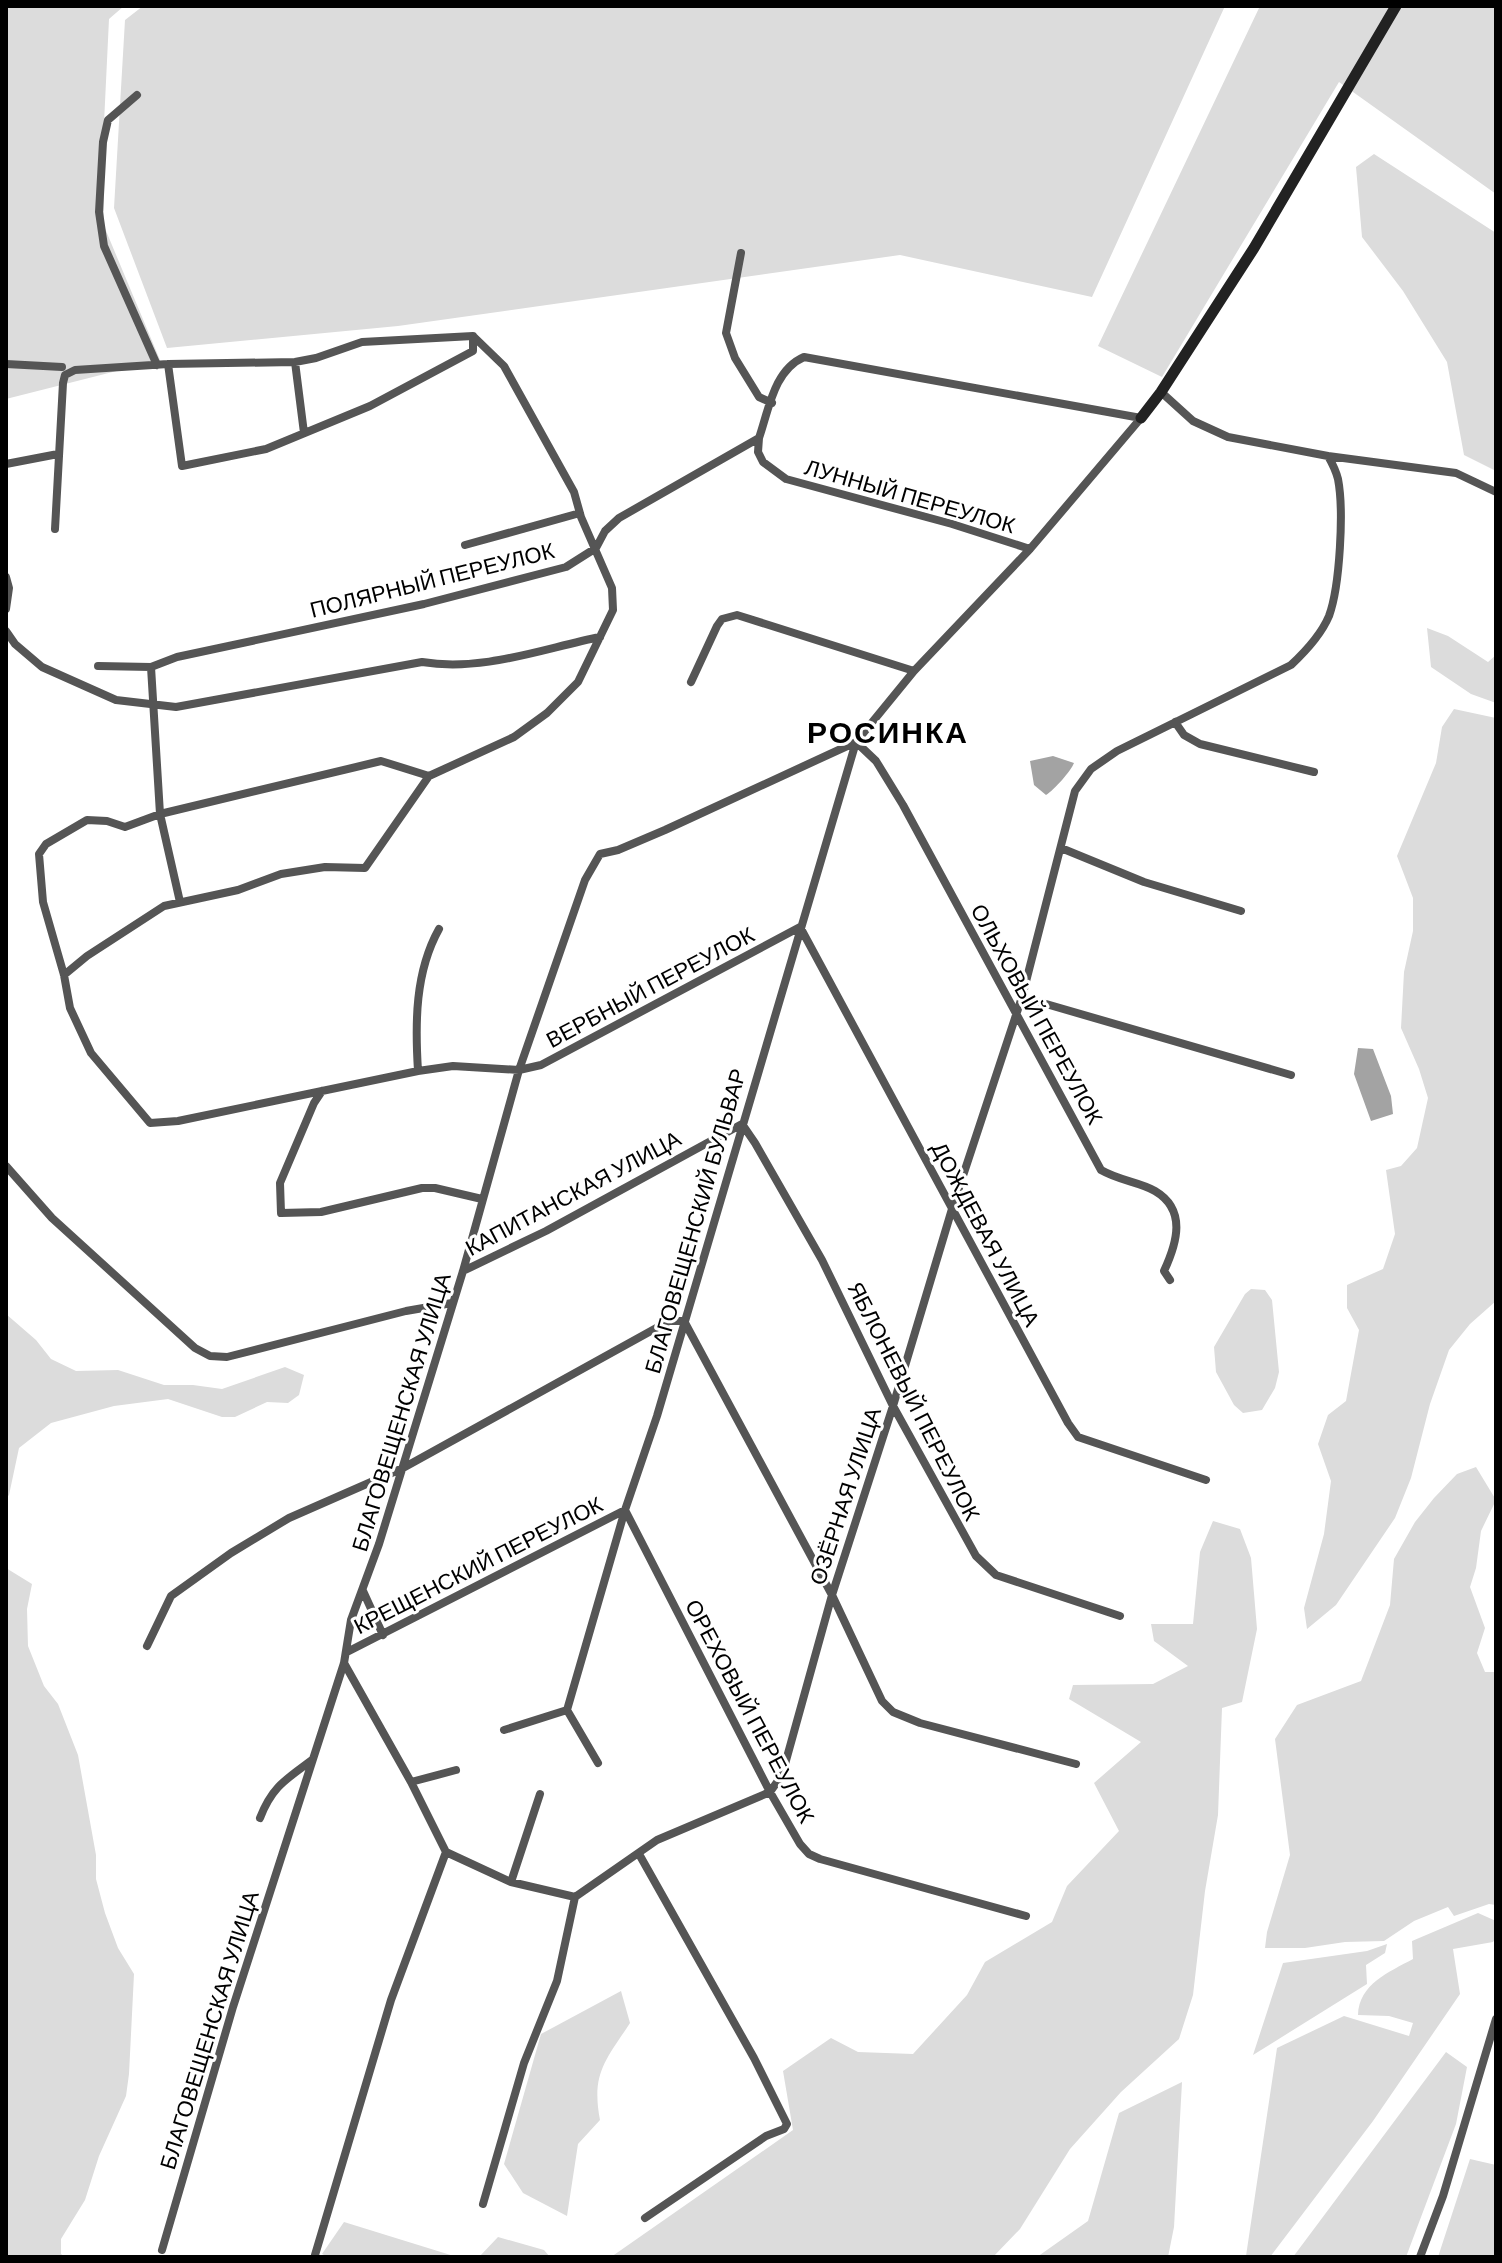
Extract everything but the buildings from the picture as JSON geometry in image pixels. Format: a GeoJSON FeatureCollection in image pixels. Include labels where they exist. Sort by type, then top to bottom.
{"type":"FeatureCollection","features":[{"type":"Feature","properties":{"kind":"street"},"geometry":{"type":"LineString","coordinates":[[856,742],[914,671],[1030,549],[1161,392],[1254,248],[1396,6]]}},
{"type":"Feature","properties":{"kind":"street"},"geometry":{"type":"LineString","coordinates":[[137,95],[108,120],[103,142],[99,212],[104,246],[157,365]]}},
{"type":"Feature","properties":{"kind":"street"},"geometry":{"type":"LineString","coordinates":[[741,253],[726,333],[735,358],[759,397],[772,403]]}},
{"type":"Feature","properties":{"kind":"street"},"geometry":{"type":"LineString","coordinates":[[168,364],[182,466],[266,449],[370,406],[473,351],[473,336]]}},
{"type":"Feature","properties":{"kind":"street"},"geometry":{"type":"LineString","coordinates":[[55,529],[65,375],[75,370],[168,364],[295,362],[362,342],[473,336],[504,366],[574,492],[612,588],[613,610],[578,682],[547,713],[514,737],[429,776],[365,868],[325,867],[281,874],[238,890],[164,906],[87,956],[64,975],[43,902],[39,854],[46,844],[87,820],[107,821],[125,827],[160,814],[381,761],[429,776]]}},
{"type":"Feature","properties":{"kind":"street"},"geometry":{"type":"LineString","coordinates":[[759,438],[781,375],[792,363],[804,357],[1141,418]]}},
{"type":"Feature","properties":{"kind":"street"},"geometry":{"type":"LineString","coordinates":[[295,362],[304,433]]}},
{"type":"Feature","properties":{"kind":"street"},"geometry":{"type":"LineString","coordinates":[[6,364],[62,367]]}},
{"type":"Feature","properties":{"kind":"street"},"geometry":{"type":"LineString","coordinates":[[1161,392],[1193,421],[1228,437],[1328,456],[1456,473],[1496,492]]}},
{"type":"Feature","properties":{"kind":"street","name":"ПОЛЯРНЫЙ ПЕРЕУЛОК"},"geometry":{"type":"LineString","coordinates":[[151,667],[162,661],[424,604],[566,567],[596,548],[605,531],[619,518],[759,438]]}},
{"type":"Feature","properties":{"kind":"street","name":"ЛУННЫЙ ПЕРЕУЛОК"},"geometry":{"type":"LineString","coordinates":[[759,438],[758,452],[763,462],[786,479],[952,524],[1030,549]]}},
{"type":"Feature","properties":{"kind":"street"},"geometry":{"type":"LineString","coordinates":[[6,464],[58,454]]}},
{"type":"Feature","properties":{"kind":"street","name":"ОЗЁРНАЯ УЛИЦА"},"geometry":{"type":"LineString","coordinates":[[770,1792],[782,1775],[832,1595],[952,1209],[1022,997],[1075,791],[1091,769],[1117,751],[1291,665],[1321,630],[1332,607],[1338,567],[1341,506],[1337,475],[1328,456]]}},
{"type":"Feature","properties":{"kind":"street"},"geometry":{"type":"LineString","coordinates":[[465,545],[580,513]]}},
{"type":"Feature","properties":{"kind":"street"},"geometry":{"type":"LineString","coordinates":[[6,577],[9,588],[6,609]]}},
{"type":"Feature","properties":{"kind":"street"},"geometry":{"type":"LineString","coordinates":[[691,682],[717,626],[722,619],[737,615],[914,671]]}},
{"type":"Feature","properties":{"kind":"street"},"geometry":{"type":"LineString","coordinates":[[6,631],[15,644],[42,667],[116,700],[176,707],[422,662],[442,665],[497,662],[600,637]]}},
{"type":"Feature","properties":{"kind":"street"},"geometry":{"type":"LineString","coordinates":[[98,666],[151,667],[160,814],[180,902]]}},
{"type":"Feature","properties":{"kind":"street"},"geometry":{"type":"LineString","coordinates":[[1175,722],[1184,735],[1200,744],[1314,772]]}},
{"type":"Feature","properties":{"kind":"street","name":"БЛАГОВЕЩЕНСКИЙ БУЛЬВАР"},"geometry":{"type":"LineString","coordinates":[[567,1710],[856,742]]}},
{"type":"Feature","properties":{"kind":"street","name":"ОЛЬХОВЫЙ ПЕРЕУЛОК"},"geometry":{"type":"LineString","coordinates":[[856,742],[876,761],[903,805],[1101,1170],[1122,1181],[1154,1191],[1173,1210],[1178,1229],[1176,1243],[1164,1271],[1170,1280]]}},
{"type":"Feature","properties":{"kind":"street","name":"БЛАГОВЕЩЕНСКАЯ УЛИЦА"},"geometry":{"type":"LineString","coordinates":[[162,2250],[233,2007],[344,1663],[351,1620],[403,1468],[463,1271],[519,1070],[578,898],[600,854],[618,850],[665,830],[856,742]]}},
{"type":"Feature","properties":{"kind":"street"},"geometry":{"type":"LineString","coordinates":[[1061,848],[1144,882],[1241,911]]}},
{"type":"Feature","properties":{"kind":"street","name":"ВЕРБНЫЙ ПЕРЕУЛОК"},"geometry":{"type":"LineString","coordinates":[[64,975],[70,1008],[91,1053],[150,1123],[178,1121],[418,1071],[453,1066],[519,1070],[541,1065],[800,927]]}},
{"type":"Feature","properties":{"kind":"street","name":"ДОЖДЕВАЯ УЛИЦА"},"geometry":{"type":"LineString","coordinates":[[800,927],[1078,1437],[1206,1480]]}},
{"type":"Feature","properties":{"kind":"street"},"geometry":{"type":"LineString","coordinates":[[418,1071],[415,1024],[423,970],[439,929]]}},
{"type":"Feature","properties":{"kind":"street"},"geometry":{"type":"LineString","coordinates":[[1022,997],[1291,1075]]}},
{"type":"Feature","properties":{"kind":"street"},"geometry":{"type":"LineString","coordinates":[[323,1089],[280,1183],[281,1213],[321,1212],[422,1188],[482,1199]]}},
{"type":"Feature","properties":{"kind":"street","name":"КАПИТАНСКАЯ УЛИЦА"},"geometry":{"type":"LineString","coordinates":[[463,1271],[546,1231],[742,1124]]}},
{"type":"Feature","properties":{"kind":"street","name":"ЯБЛОНЕВЫЙ ПЕРЕУЛОК"},"geometry":{"type":"LineString","coordinates":[[742,1124],[822,1260],[893,1406],[964,1536],[985,1566],[996,1575],[1120,1616]]}},
{"type":"Feature","properties":{"kind":"street"},"geometry":{"type":"LineString","coordinates":[[6,1166],[52,1218],[195,1348],[210,1356],[227,1357],[406,1311],[452,1303]]}},
{"type":"Feature","properties":{"kind":"street"},"geometry":{"type":"LineString","coordinates":[[147,1646],[171,1596],[231,1553],[289,1518],[403,1468],[669,1321],[684,1321],[832,1595],[882,1701],[893,1712],[920,1723],[1076,1764]]}},
{"type":"Feature","properties":{"kind":"street","name":"КРЕЩЕНСКИЙ ПЕРЕУЛОК"},"geometry":{"type":"LineString","coordinates":[[347,1652],[625,1510]]}},
{"type":"Feature","properties":{"kind":"street","name":"ОРЕХОВЫЙ ПЕРЕУЛОК"},"geometry":{"type":"LineString","coordinates":[[625,1510],[770,1792],[809,1854],[1026,1916]]}},
{"type":"Feature","properties":{"kind":"street"},"geometry":{"type":"LineString","coordinates":[[363,1590],[383,1635]]}},
{"type":"Feature","properties":{"kind":"street"},"geometry":{"type":"LineString","coordinates":[[344,1663],[411,1782],[446,1852],[511,1882],[575,1897]]}},
{"type":"Feature","properties":{"kind":"street"},"geometry":{"type":"LineString","coordinates":[[504,1730],[567,1710],[598,1763]]}},
{"type":"Feature","properties":{"kind":"street"},"geometry":{"type":"LineString","coordinates":[[260,1818],[268,1798],[282,1780],[312,1760]]}},
{"type":"Feature","properties":{"kind":"street"},"geometry":{"type":"LineString","coordinates":[[411,1782],[456,1770]]}},
{"type":"Feature","properties":{"kind":"street"},"geometry":{"type":"LineString","coordinates":[[483,2204],[524,2063],[557,1981],[575,1897],[657,1840],[770,1792]]}},
{"type":"Feature","properties":{"kind":"street"},"geometry":{"type":"LineString","coordinates":[[511,1882],[540,1794]]}},
{"type":"Feature","properties":{"kind":"street"},"geometry":{"type":"LineString","coordinates":[[315,2255],[391,2000],[446,1852]]}},
{"type":"Feature","properties":{"kind":"street"},"geometry":{"type":"LineString","coordinates":[[639,1854],[787,2124],[784,2129],[766,2136],[645,2218]]}},
{"type":"Feature","properties":{"kind":"street"},"geometry":{"type":"LineString","coordinates":[[1420,2257],[1443,2196],[1496,2019]]}},
{"type":"Feature","properties":{"kind":"shaded area"},"geometry":{"type":"Polygon","coordinates":[[[6,6],[124,6],[109,19],[104,123],[104,226],[160,360],[6,399],[6,6]]]}},
{"type":"Feature","properties":{"kind":"shaded area"},"geometry":{"type":"Polygon","coordinates":[[[143,6],[1225,6],[1092,297],[900,255],[398,326],[167,348],[114,208],[125,20],[143,6]]]}},
{"type":"Feature","properties":{"kind":"shaded area"},"geometry":{"type":"Polygon","coordinates":[[[1260,6],[1496,6],[1496,194],[1339,82],[1162,377],[1098,346],[1260,6]]]}},
{"type":"Feature","properties":{"kind":"shaded area"},"geometry":{"type":"Polygon","coordinates":[[[1374,154],[1496,233],[1496,471],[1464,455],[1447,362],[1403,291],[1362,237],[1356,167],[1374,154]]]}},
{"type":"Feature","properties":{"kind":"shaded area"},"geometry":{"type":"Polygon","coordinates":[[[1427,628],[1448,636],[1488,662],[1496,655],[1496,703],[1471,694],[1431,667],[1427,628]]]}},
{"type":"Feature","properties":{"kind":"shaded area"},"geometry":{"type":"Polygon","coordinates":[[[1454,709],[1496,718],[1496,1301],[1470,1324],[1449,1350],[1430,1404],[1411,1478],[1395,1518],[1336,1605],[1307,1629],[1304,1608],[1324,1534],[1331,1481],[1318,1444],[1328,1415],[1346,1401],[1359,1330],[1347,1308],[1347,1285],[1383,1269],[1395,1234],[1386,1170],[1401,1166],[1417,1148],[1428,1098],[1401,1028],[1404,972],[1413,931],[1413,898],[1397,856],[1436,763],[1442,727],[1454,709]]]}},
{"type":"Feature","properties":{"kind":"shaded area"},"geometry":{"type":"Polygon","coordinates":[[[1053,756],[1074,763],[1046,795],[1034,785],[1030,761],[1053,756]]]}},
{"type":"Feature","properties":{"kind":"shaded area"},"geometry":{"type":"Polygon","coordinates":[[[1358,1048],[1373,1049],[1391,1096],[1393,1114],[1371,1121],[1354,1074],[1358,1048]]]}},
{"type":"Feature","properties":{"kind":"shaded area"},"geometry":{"type":"Polygon","coordinates":[[[1251,1289],[1265,1290],[1272,1300],[1279,1372],[1275,1388],[1262,1410],[1243,1413],[1234,1405],[1216,1372],[1214,1347],[1251,1289]]]}},
{"type":"Feature","properties":{"kind":"shaded area"},"geometry":{"type":"Polygon","coordinates":[[[6,1314],[36,1340],[51,1359],[76,1371],[118,1370],[164,1385],[222,1389],[285,1367],[304,1375],[299,1395],[288,1403],[267,1402],[235,1417],[222,1417],[168,1399],[114,1406],[51,1423],[19,1448],[6,1498],[6,1314]]]}},
{"type":"Feature","properties":{"kind":"shaded area"},"geometry":{"type":"Polygon","coordinates":[[[1476,1467],[1496,1500],[1481,1531],[1470,1587],[1485,1628],[1477,1653],[1485,1672],[1496,1672],[1496,1905],[1489,1904],[1454,1916],[1448,1907],[1414,1921],[1384,1941],[1265,1948],[1290,1855],[1275,1739],[1297,1705],[1361,1681],[1390,1605],[1394,1559],[1415,1522],[1434,1498],[1457,1474],[1476,1467]]]}},
{"type":"Feature","properties":{"kind":"shaded area"},"geometry":{"type":"Polygon","coordinates":[[[1213,1521],[1240,1529],[1251,1558],[1257,1629],[1242,1702],[1222,1708],[1218,1815],[1205,1891],[1193,1995],[1179,2039],[1121,2092],[1070,2149],[1020,2229],[993,2257],[611,2257],[793,2130],[783,2071],[831,2038],[858,2052],[913,2054],[967,1995],[985,1962],[1052,1922],[1067,1886],[1119,1831],[1094,1783],[1141,1742],[1069,1699],[1073,1685],[1153,1684],[1188,1666],[1154,1641],[1151,1624],[1193,1624],[1200,1552],[1213,1521]]]}},
{"type":"Feature","properties":{"kind":"shaded area"},"geometry":{"type":"Polygon","coordinates":[[[6,1568],[32,1584],[27,1609],[28,1646],[44,1686],[58,1704],[78,1755],[96,1855],[96,1879],[118,1948],[134,1974],[126,2096],[99,2156],[85,2200],[61,2239],[61,2254],[65,2257],[6,2257],[6,1568]]]}},
{"type":"Feature","properties":{"kind":"shaded area"},"geometry":{"type":"Polygon","coordinates":[[[1478,1913],[1496,1921],[1496,1938],[1493,1942],[1453,1949],[1460,1994],[1373,2121],[1270,2257],[1246,2256],[1277,2048],[1344,2016],[1409,2036],[1413,2023],[1389,2016],[1358,2015],[1364,1995],[1377,1980],[1413,1959],[1412,1941],[1478,1913]]]}},
{"type":"Feature","properties":{"kind":"shaded area"},"geometry":{"type":"Polygon","coordinates":[[[1387,1944],[1385,1953],[1366,1965],[1367,1984],[1253,2055],[1283,1963],[1367,1951],[1387,1944]]]}},
{"type":"Feature","properties":{"kind":"shaded area"},"geometry":{"type":"Polygon","coordinates":[[[621,1991],[630,2023],[599,2078],[600,2120],[578,2144],[567,2216],[523,2193],[504,2164],[541,2034],[621,1991]]]}},
{"type":"Feature","properties":{"kind":"shaded area"},"geometry":{"type":"Polygon","coordinates":[[[1446,2052],[1467,2067],[1456,2124],[1406,2257],[1293,2257],[1446,2052]]]}},
{"type":"Feature","properties":{"kind":"shaded area"},"geometry":{"type":"Polygon","coordinates":[[[1182,2082],[1174,2227],[1168,2257],[1037,2257],[1088,2221],[1119,2113],[1182,2082]]]}},
{"type":"Feature","properties":{"kind":"shaded area"},"geometry":{"type":"Polygon","coordinates":[[[1470,2159],[1496,2165],[1496,2257],[1438,2257],[1470,2159]]]}},
{"type":"Feature","properties":{"kind":"shaded area"},"geometry":{"type":"Polygon","coordinates":[[[344,2222],[457,2257],[328,2257],[322,2254],[344,2222]]]}},
{"type":"Feature","properties":{"kind":"shaded area"},"geometry":{"type":"Polygon","coordinates":[[[498,2237],[544,2250],[550,2257],[479,2257],[498,2237]]]}},
{"type":"Feature","properties":{"kind":"district","name":"РОСИНКА"},"geometry":{"type":"Point","coordinates":[888,733]}}]}
